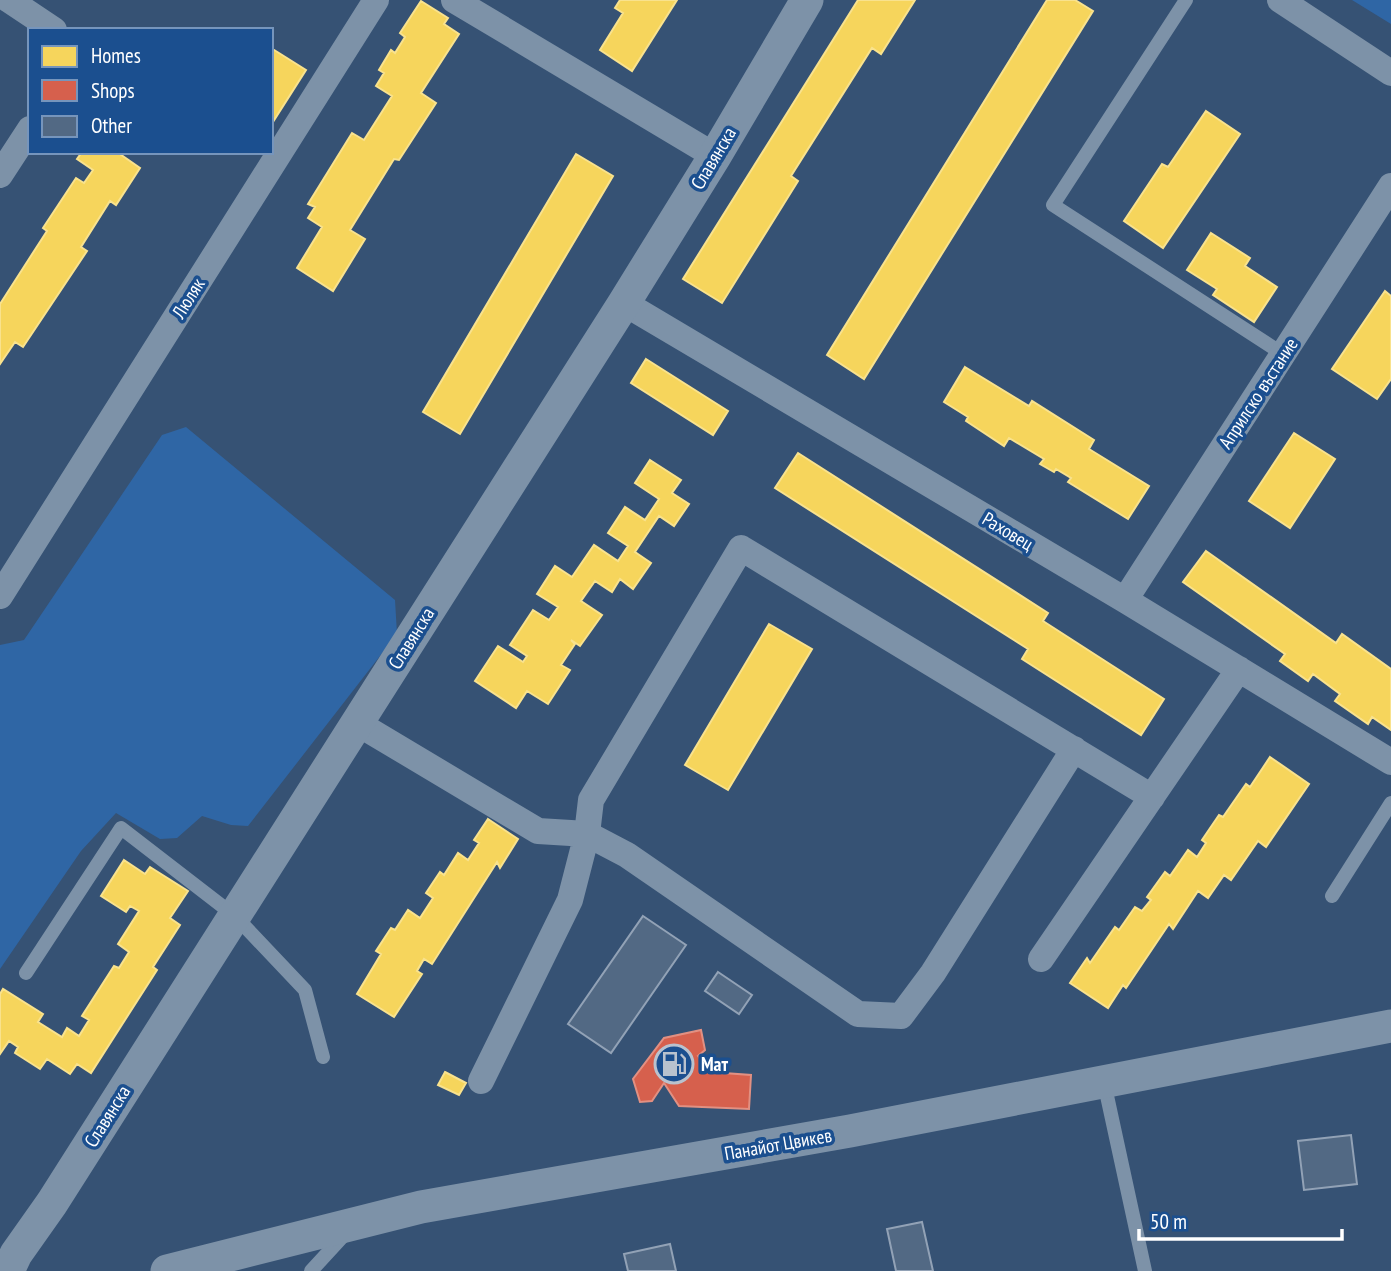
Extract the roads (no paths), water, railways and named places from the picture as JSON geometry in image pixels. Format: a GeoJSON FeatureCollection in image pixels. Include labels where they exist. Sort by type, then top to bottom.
{"type":"FeatureCollection","features":[{"type":"Feature","properties":{"kind":"street"},"geometry":{"type":"LineString","coordinates":[[9,0],[51,28]]}},
{"type":"Feature","properties":{"kind":"street","name":"Люляк"},"geometry":{"type":"LineString","coordinates":[[273,142],[376,0]]}},
{"type":"Feature","properties":{"kind":"street"},"geometry":{"type":"LineString","coordinates":[[454,0],[715,156]]}},
{"type":"Feature","properties":{"kind":"street","name":"Славянска"},"geometry":{"type":"LineString","coordinates":[[8,1271],[16,1254],[52,1203],[624,303],[807,0]]}},
{"type":"Feature","properties":{"kind":"street"},"geometry":{"type":"LineString","coordinates":[[1280,0],[1391,74]]}},
{"type":"Feature","properties":{"kind":"street"},"geometry":{"type":"LineString","coordinates":[[0,175],[28,132]]}},
{"type":"Feature","properties":{"kind":"street","name":"Люляк"},"geometry":{"type":"LineString","coordinates":[[0,596],[261,159]]}},
{"type":"Feature","properties":{"kind":"street","name":"Априлско въстание"},"geometry":{"type":"LineString","coordinates":[[1125,600],[1391,186]]}},
{"type":"Feature","properties":{"kind":"street","name":"Раховец"},"geometry":{"type":"LineString","coordinates":[[624,303],[1125,600],[1391,762]]}},
{"type":"Feature","properties":{"kind":"street"},"geometry":{"type":"LineString","coordinates":[[481,1081],[570,900],[587,834],[590,800],[741,548],[1152,797]]}},
{"type":"Feature","properties":{"kind":"street"},"geometry":{"type":"LineString","coordinates":[[1041,959],[1239,669]]}},
{"type":"Feature","properties":{"kind":"street"},"geometry":{"type":"LineString","coordinates":[[358,723],[538,831],[587,834],[627,855],[858,1014],[901,1016],[933,973],[1074,750]]}},
{"type":"Feature","properties":{"kind":"street","name":"Панайот Цвикев"},"geometry":{"type":"LineString","coordinates":[[167,1271],[421,1207],[850,1131],[1391,1026]]}},
{"type":"Feature","properties":{"kind":"lane"},"geometry":{"type":"LineString","coordinates":[[1186,0],[1053,205],[1283,354]]}},
{"type":"Feature","properties":{"kind":"lane"},"geometry":{"type":"LineString","coordinates":[[1332,896],[1391,803]]}},
{"type":"Feature","properties":{"kind":"lane"},"geometry":{"type":"LineString","coordinates":[[26,973],[121,828],[234,916],[305,989],[323,1057]]}},
{"type":"Feature","properties":{"kind":"lane"},"geometry":{"type":"LineString","coordinates":[[1104,1082],[1145,1271]]}},
{"type":"Feature","properties":{"kind":"lane"},"geometry":{"type":"LineString","coordinates":[[311,1271],[355,1222]]}},
{"type":"Feature","properties":{"kind":"place","name":"Мат"},"geometry":{"type":"Point","coordinates":[674,1064]}}]}
